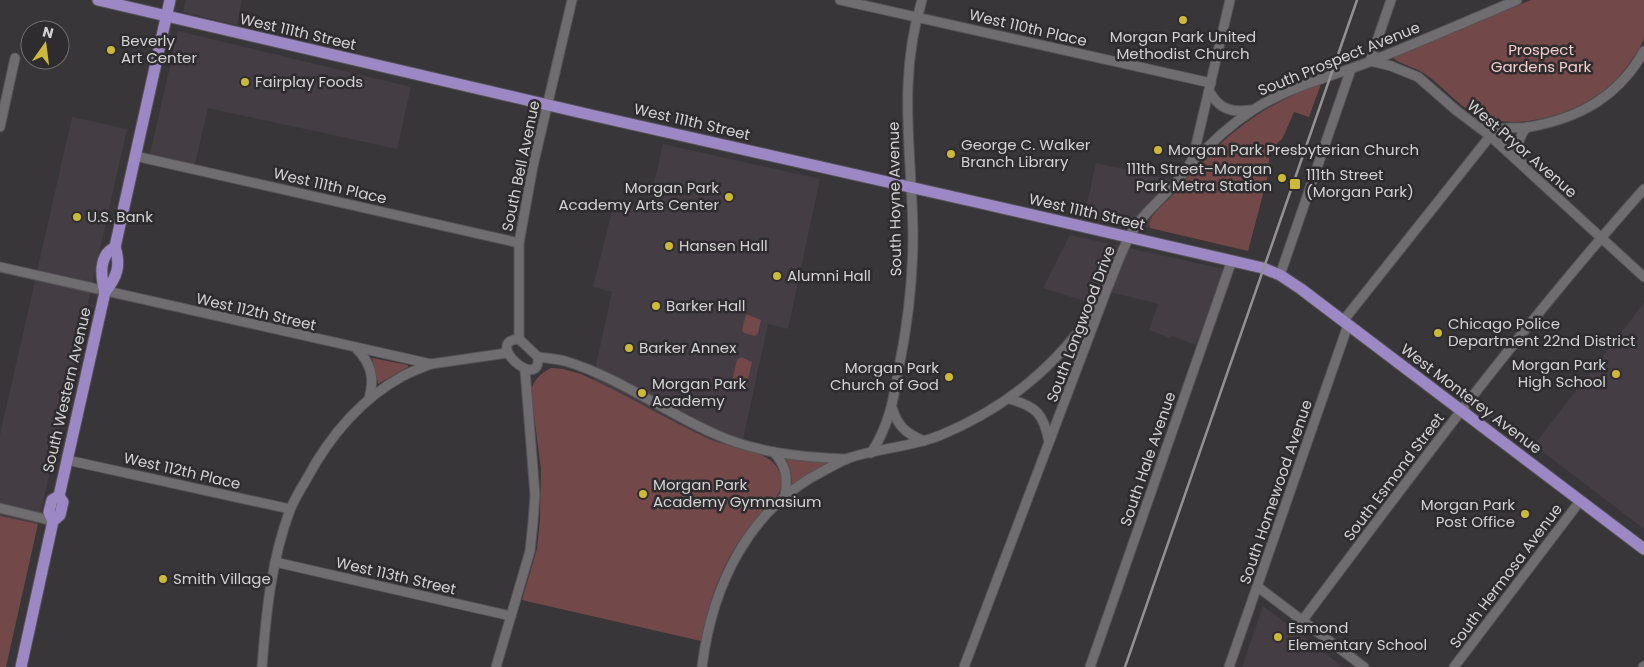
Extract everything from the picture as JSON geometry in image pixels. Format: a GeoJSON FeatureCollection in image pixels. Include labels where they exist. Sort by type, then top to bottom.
{"type":"FeatureCollection","features":[{"type":"Feature","properties":{"kind":"main road","name":"West 111th Street"},"geometry":{"type":"LineString","coordinates":[[98,0],[548,105],[1232,260],[1263,268],[1280,275]]}},
{"type":"Feature","properties":{"kind":"main road","name":"South Western Avenue"},"geometry":{"type":"LineString","coordinates":[[20,667],[53,521],[49,512],[52,500],[59,496],[105,292],[115,280],[119,259],[115,247],[170,0]]}},
{"type":"Feature","properties":{"kind":"main road","name":"West Monterey Avenue"},"geometry":{"type":"LineString","coordinates":[[1280,275],[1644,549]]}},
{"type":"Feature","properties":{"kind":"street","name":"South Bell Avenue"},"geometry":{"type":"LineString","coordinates":[[519,339],[519,243],[533,166],[572,0]]}},
{"type":"Feature","properties":{"kind":"street","name":"West 110th Place"},"geometry":{"type":"LineString","coordinates":[[840,0],[1210,87]]}},
{"type":"Feature","properties":{"kind":"street","name":"South Hoyne Avenue"},"geometry":{"type":"LineString","coordinates":[[871,453],[885,427],[892,408],[910,300],[912,234],[907,82],[917,17],[922,0]]}},
{"type":"Feature","properties":{"kind":"street","name":"South Longwood Drive"},"geometry":{"type":"LineString","coordinates":[[964,667],[1108,287],[1130,237],[1138,223],[1187,169],[1197,144],[1230,0]]}},
{"type":"Feature","properties":{"kind":"street"},"geometry":{"type":"LineString","coordinates":[[1370,61],[1391,0]]}},
{"type":"Feature","properties":{"kind":"street","name":"South Prospect Avenue"},"geometry":{"type":"LineString","coordinates":[[1187,169],[1207,146],[1253,110],[1298,88],[1351,69],[1517,0]]}},
{"type":"Feature","properties":{"kind":"street"},"geometry":{"type":"LineString","coordinates":[[1489,135],[1495,130],[1503,128],[1527,128],[1576,114],[1610,94],[1636,66],[1644,51]]}},
{"type":"Feature","properties":{"kind":"street"},"geometry":{"type":"LineString","coordinates":[[0,127],[15,58]]}},
{"type":"Feature","properties":{"kind":"street","name":"West Pryor Avenue"},"geometry":{"type":"LineString","coordinates":[[1370,61],[1391,66],[1418,77],[1457,111],[1489,135],[1644,277]]}},
{"type":"Feature","properties":{"kind":"street"},"geometry":{"type":"LineString","coordinates":[[1280,275],[1351,69]]}},
{"type":"Feature","properties":{"kind":"street"},"geometry":{"type":"LineString","coordinates":[[1210,87],[1220,104],[1228,110],[1238,112],[1253,110]]}},
{"type":"Feature","properties":{"kind":"street"},"geometry":{"type":"LineString","coordinates":[[1526,169],[1520,160],[1518,148],[1522,133],[1527,128]]}},
{"type":"Feature","properties":{"kind":"street","name":"South Homewood Avenue"},"geometry":{"type":"LineString","coordinates":[[1229,667],[1258,587],[1345,323],[1489,135]]}},
{"type":"Feature","properties":{"kind":"street","name":"West 111th Place"},"geometry":{"type":"LineString","coordinates":[[135,156],[519,243]]}},
{"type":"Feature","properties":{"kind":"street","name":"South Esmond Street"},"geometry":{"type":"LineString","coordinates":[[1302,621],[1462,411],[1601,238],[1644,189]]}},
{"type":"Feature","properties":{"kind":"street","name":"South Hale Avenue"},"geometry":{"type":"LineString","coordinates":[[1090,667],[1232,260]]}},
{"type":"Feature","properties":{"kind":"street","name":"West 112th Street"},"geometry":{"type":"LineString","coordinates":[[0,267],[431,364],[507,353]]}},
{"type":"Feature","properties":{"kind":"street"},"geometry":{"type":"LineString","coordinates":[[702,667],[715,606],[727,572],[745,542],[785,495],[814,476],[848,459],[924,441],[964,424],[1009,399],[1037,377],[1061,353],[1082,329],[1108,287]]}},
{"type":"Feature","properties":{"kind":"street"},"geometry":{"type":"LineString","coordinates":[[496,667],[530,551],[535,495],[525,370],[507,353],[506,347],[509,342],[519,339],[538,357],[564,361],[584,368],[617,383],[716,435],[774,452],[848,459]]}},
{"type":"Feature","properties":{"kind":"street"},"geometry":{"type":"LineString","coordinates":[[355,348],[368,362],[371,371],[372,388],[369,398]]}},
{"type":"Feature","properties":{"kind":"street"},"geometry":{"type":"LineString","coordinates":[[525,370],[536,368],[539,363],[538,357]]}},
{"type":"Feature","properties":{"kind":"street"},"geometry":{"type":"LineString","coordinates":[[262,667],[266,614],[275,562],[290,509],[327,444],[348,418],[369,398],[404,375],[431,364]]}},
{"type":"Feature","properties":{"kind":"street"},"geometry":{"type":"LineString","coordinates":[[1009,399],[1034,408],[1046,426],[1049,442]]}},
{"type":"Feature","properties":{"kind":"street"},"geometry":{"type":"LineString","coordinates":[[892,408],[896,420],[902,427],[908,433],[924,441]]}},
{"type":"Feature","properties":{"kind":"street"},"geometry":{"type":"LineString","coordinates":[[774,452],[781,460],[786,472],[785,495]]}},
{"type":"Feature","properties":{"kind":"street","name":"West 112th Place"},"geometry":{"type":"LineString","coordinates":[[67,460],[290,509]]}},
{"type":"Feature","properties":{"kind":"street","name":"South Hermosa Avenue"},"geometry":{"type":"LineString","coordinates":[[1454,667],[1580,501]]}},
{"type":"Feature","properties":{"kind":"street"},"geometry":{"type":"LineString","coordinates":[[0,508],[53,521]]}},
{"type":"Feature","properties":{"kind":"street","name":"West 113th Street"},"geometry":{"type":"LineString","coordinates":[[275,562],[511,616]]}},
{"type":"Feature","properties":{"kind":"street"},"geometry":{"type":"LineString","coordinates":[[1258,587],[1364,667]]}},
{"type":"Feature","properties":{"kind":"shaded area"},"geometry":{"type":"Polygon","coordinates":[[[186,0],[242,0],[237,25],[183,12],[186,0]]]}},
{"type":"Feature","properties":{"kind":"shaded area"},"geometry":{"type":"Polygon","coordinates":[[[178,31],[411,87],[397,149],[208,108],[194,168],[149,158],[178,31]]]}},
{"type":"Feature","properties":{"kind":"shaded area"},"geometry":{"type":"Polygon","coordinates":[[[72,117],[127,129],[38,524],[0,516],[0,435],[72,117]]]}},
{"type":"Feature","properties":{"kind":"shaded area","name":"Morgan Park Academy"},"geometry":{"type":"Polygon","coordinates":[[[663,144],[820,179],[788,329],[768,324],[741,449],[763,455],[774,463],[780,475],[780,490],[740,540],[727,560],[710,599],[701,641],[522,600],[537,549],[540,521],[541,469],[532,387],[540,375],[551,368],[563,369],[593,379],[612,292],[593,287],[614,203],[648,210],[663,144]]]}},
{"type":"Feature","properties":{"kind":"shaded area"},"geometry":{"type":"Polygon","coordinates":[[[1096,163],[1182,182],[1149,226],[1150,228],[1084,216],[1096,163]]]}},
{"type":"Feature","properties":{"kind":"shaded area"},"geometry":{"type":"Polygon","coordinates":[[[1070,235],[1224,269],[1196,345],[1149,330],[1158,304],[1106,291],[1097,305],[1043,288],[1070,235]]]}},
{"type":"Feature","properties":{"kind":"shaded area","name":"Morgan Park High School"},"geometry":{"type":"Polygon","coordinates":[[[1644,303],[1644,529],[1534,445],[1644,303]]]}},
{"type":"Feature","properties":{"kind":"shaded area","name":"Esmond Elementary School"},"geometry":{"type":"Polygon","coordinates":[[[1263,606],[1343,667],[1242,667],[1263,606]]]}},
{"type":"Feature","properties":{"kind":"green space","name":"Prospect Gardens Park"},"geometry":{"type":"Polygon","coordinates":[[[1531,0],[1644,0],[1643,41],[1622,73],[1612,84],[1596,96],[1565,112],[1531,121],[1498,121],[1475,114],[1424,73],[1394,59],[1394,55],[1531,0]]]}},
{"type":"Feature","properties":{"kind":"green space"},"geometry":{"type":"Polygon","coordinates":[[[1321,84],[1309,117],[1294,112],[1282,139],[1272,148],[1267,179],[1248,251],[1150,228],[1153,215],[1203,161],[1237,130],[1275,104],[1321,84]]]}},
{"type":"Feature","properties":{"kind":"green space"},"geometry":{"type":"Polygon","coordinates":[[[746,314],[761,320],[758,333],[755,336],[744,333],[742,330],[746,314]]]}},
{"type":"Feature","properties":{"kind":"green space"},"geometry":{"type":"Polygon","coordinates":[[[741,357],[752,362],[747,385],[744,388],[733,385],[732,381],[737,360],[741,357]]]}},
{"type":"Feature","properties":{"kind":"green space"},"geometry":{"type":"Polygon","coordinates":[[[372,358],[408,365],[408,367],[378,384],[372,358]]]}},
{"type":"Feature","properties":{"kind":"green space"},"geometry":{"type":"Polygon","coordinates":[[[551,368],[581,374],[709,439],[764,456],[778,469],[781,477],[781,486],[778,495],[732,552],[720,576],[711,601],[701,641],[522,600],[537,549],[540,521],[541,469],[531,392],[533,384],[538,378],[551,368]]]}},
{"type":"Feature","properties":{"kind":"green space"},"geometry":{"type":"Polygon","coordinates":[[[786,458],[827,461],[827,463],[794,484],[792,483],[786,458]]]}},
{"type":"Feature","properties":{"kind":"green space"},"geometry":{"type":"Polygon","coordinates":[[[0,516],[38,524],[6,667],[0,667],[0,516]]]}},
{"type":"Feature","properties":{"kind":"railway"},"geometry":{"type":"LineString","coordinates":[[1125,667],[1357,0]]}},
{"type":"Feature","properties":{"kind":"place","name":"Morgan Park United Methodist Church"},"geometry":{"type":"Point","coordinates":[1183,20]}},
{"type":"Feature","properties":{"kind":"place","name":"Beverly Art Center"},"geometry":{"type":"Point","coordinates":[111,50]}},
{"type":"Feature","properties":{"kind":"place","name":"Fairplay Foods"},"geometry":{"type":"Point","coordinates":[245,82]}},
{"type":"Feature","properties":{"kind":"place","name":"Morgan Park Presbyterian Church"},"geometry":{"type":"Point","coordinates":[1158,150]}},
{"type":"Feature","properties":{"kind":"place","name":"George C. Walker Branch Library"},"geometry":{"type":"Point","coordinates":[951,154]}},
{"type":"Feature","properties":{"kind":"place","name":"111th Street–Morgan Park Metra Station"},"geometry":{"type":"Point","coordinates":[1282,178]}},
{"type":"Feature","properties":{"kind":"place","name":"111th Street (Morgan Park)"},"geometry":{"type":"Point","coordinates":[1295,184]}},
{"type":"Feature","properties":{"kind":"place","name":"Morgan Park Academy Arts Center"},"geometry":{"type":"Point","coordinates":[729,197]}},
{"type":"Feature","properties":{"kind":"place","name":"U.S. Bank"},"geometry":{"type":"Point","coordinates":[77,217]}},
{"type":"Feature","properties":{"kind":"place","name":"Hansen Hall"},"geometry":{"type":"Point","coordinates":[669,246]}},
{"type":"Feature","properties":{"kind":"place","name":"Alumni Hall"},"geometry":{"type":"Point","coordinates":[777,276]}},
{"type":"Feature","properties":{"kind":"place","name":"Barker Hall"},"geometry":{"type":"Point","coordinates":[656,306]}},
{"type":"Feature","properties":{"kind":"place","name":"Chicago Police Department 22nd District"},"geometry":{"type":"Point","coordinates":[1438,333]}},
{"type":"Feature","properties":{"kind":"place","name":"Barker Annex"},"geometry":{"type":"Point","coordinates":[629,348]}},
{"type":"Feature","properties":{"kind":"place","name":"Morgan Park High School"},"geometry":{"type":"Point","coordinates":[1616,374]}},
{"type":"Feature","properties":{"kind":"place","name":"Morgan Park Church of God"},"geometry":{"type":"Point","coordinates":[949,377]}},
{"type":"Feature","properties":{"kind":"place","name":"Morgan Park Academy"},"geometry":{"type":"Point","coordinates":[642,393]}},
{"type":"Feature","properties":{"kind":"place","name":"Morgan Park Academy Gymnasium"},"geometry":{"type":"Point","coordinates":[643,494]}},
{"type":"Feature","properties":{"kind":"place","name":"Morgan Park Post Office"},"geometry":{"type":"Point","coordinates":[1525,514]}},
{"type":"Feature","properties":{"kind":"place","name":"Smith Village"},"geometry":{"type":"Point","coordinates":[163,579]}},
{"type":"Feature","properties":{"kind":"place","name":"Esmond Elementary School"},"geometry":{"type":"Point","coordinates":[1278,637]}}]}
